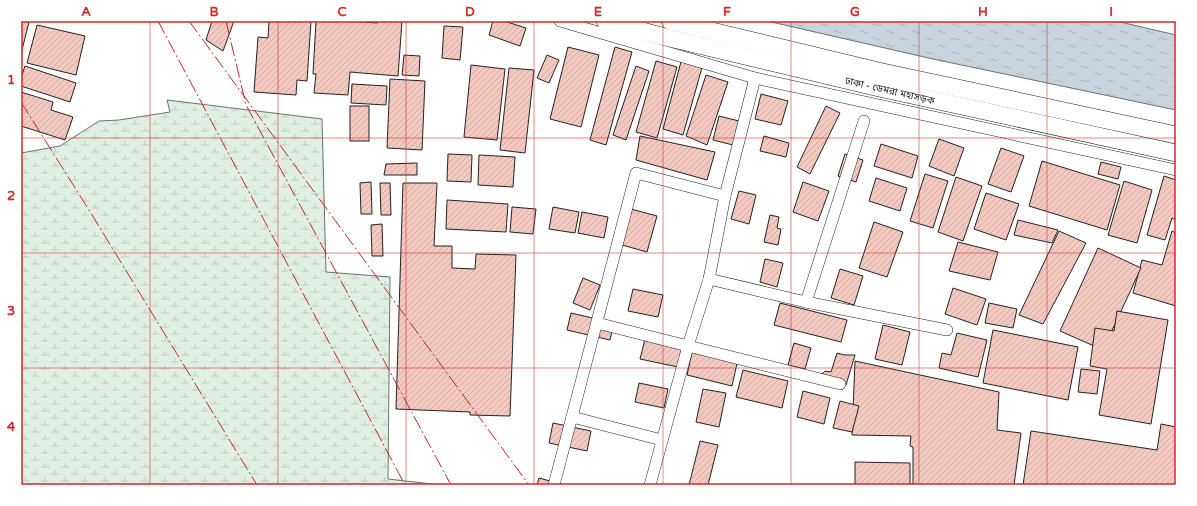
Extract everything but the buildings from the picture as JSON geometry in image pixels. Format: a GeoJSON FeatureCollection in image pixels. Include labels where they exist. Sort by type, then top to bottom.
{"type":"FeatureCollection","features":[{"type":"Feature","properties":{"kind":"main road","name":"ঢাকা - ডেমরা মহাসড়ক"},"geometry":{"type":"LineString","coordinates":[[605,21],[661,36],[875,87],[1176,153]]}},
{"type":"Feature","properties":{"kind":"main road","name":"ঢাকা - ডেমরা মহাসড়ক"},"geometry":{"type":"LineString","coordinates":[[670,21],[878,71],[1176,135]]}},
{"type":"Feature","properties":{"kind":"street"},"geometry":{"type":"LineString","coordinates":[[560,21],[586,25],[756,78],[1176,170]]}},
{"type":"Feature","properties":{"kind":"street"},"geometry":{"type":"LineString","coordinates":[[650,485],[688,346],[709,279],[725,196],[756,78]]}},
{"type":"Feature","properties":{"kind":"street"},"geometry":{"type":"LineString","coordinates":[[806,302],[864,122]]}},
{"type":"Feature","properties":{"kind":"street"},"geometry":{"type":"LineString","coordinates":[[554,485],[636,173],[725,196]]}},
{"type":"Feature","properties":{"kind":"street"},"geometry":{"type":"LineString","coordinates":[[709,279],[806,302],[947,330]]}},
{"type":"Feature","properties":{"kind":"street"},"geometry":{"type":"LineString","coordinates":[[597,323],[840,384]]}},
{"type":"Feature","properties":{"kind":"street"},"geometry":{"type":"LineString","coordinates":[[572,417],[662,440]]}},
{"type":"Feature","properties":{"kind":"green space"},"geometry":{"type":"Polygon","coordinates":[[[167,100],[322,119],[326,272],[390,277],[388,479],[441,485],[23,485],[21,482],[21,153],[60,146],[99,121],[119,120],[170,112],[167,100]]]}},
{"type":"Feature","properties":{"kind":"water"},"geometry":{"type":"Polygon","coordinates":[[[767,21],[1116,21],[1176,35],[1176,110],[933,59],[767,21]]]}},
{"type":"Feature","properties":{"kind":"power"},"geometry":{"type":"LineString","coordinates":[[158,21],[405,485]]}},
{"type":"Feature","properties":{"kind":"power"},"geometry":{"type":"LineString","coordinates":[[189,21],[529,485]]}},
{"type":"Feature","properties":{"kind":"power"},"geometry":{"type":"LineString","coordinates":[[226,21],[246,105],[451,485]]}},
{"type":"Feature","properties":{"kind":"power"},"geometry":{"type":"LineString","coordinates":[[21,102],[89,210],[257,485]]}}]}
